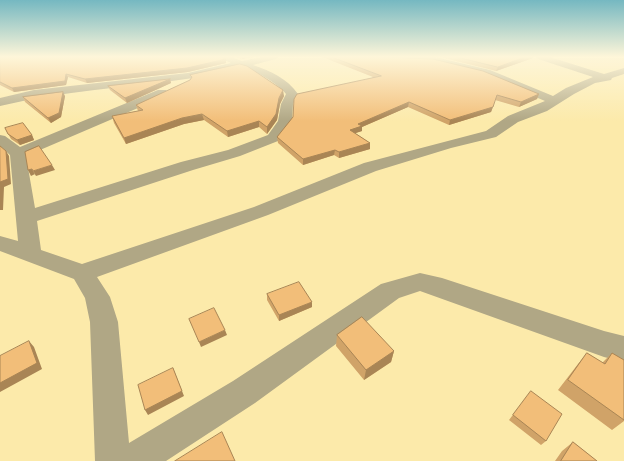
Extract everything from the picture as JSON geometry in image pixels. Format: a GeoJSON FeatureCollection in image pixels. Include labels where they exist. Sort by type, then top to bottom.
{"type":"FeatureCollection","features":[{"type":"Feature","properties":{"kind":"street"},"geometry":{"type":"LineString","coordinates":[[0,102],[34,94],[166,79]]}},
{"type":"Feature","properties":{"kind":"street"},"geometry":{"type":"LineString","coordinates":[[18,154],[136,105],[192,79]]}},
{"type":"Feature","properties":{"kind":"street"},"geometry":{"type":"LineString","coordinates":[[27,217],[234,152],[273,138],[285,121],[287,104],[292,94],[290,89],[272,79]]}},
{"type":"Feature","properties":{"kind":"street"},"geometry":{"type":"LineString","coordinates":[[502,79],[553,100]]}},
{"type":"Feature","properties":{"kind":"street"},"geometry":{"type":"LineString","coordinates":[[0,243],[82,273],[262,211],[330,182],[370,167],[446,145],[491,134],[526,113],[542,108],[570,90],[599,79]]}},
{"type":"Feature","properties":{"kind":"street"},"geometry":{"type":"LineString","coordinates":[[607,79],[617,82]]}},
{"type":"Feature","properties":{"kind":"street"},"geometry":{"type":"LineString","coordinates":[[0,139],[18,154],[31,255]]}},
{"type":"Feature","properties":{"kind":"street"},"geometry":{"type":"LineString","coordinates":[[82,273],[97,297],[104,322],[113,461]]}},
{"type":"Feature","properties":{"kind":"street"},"geometry":{"type":"LineString","coordinates":[[134,461],[244,392],[390,291],[420,282],[442,288],[604,344],[624,349]]}},
{"type":"Feature","properties":{"kind":"building"},"geometry":{"type":"Polygon","coordinates":[[[0,79],[65,79],[65,81],[12,88],[0,82],[0,79]]]}},
{"type":"Feature","properties":{"kind":"building"},"geometry":{"type":"Polygon","coordinates":[[[170,79],[125,98],[108,86],[170,79]]]}},
{"type":"Feature","properties":{"kind":"building"},"geometry":{"type":"Polygon","coordinates":[[[191,79],[266,79],[283,90],[279,98],[276,114],[267,127],[259,121],[227,131],[202,114],[182,118],[124,138],[112,116],[143,110],[136,105],[191,79]]]}},
{"type":"Feature","properties":{"kind":"building"},"geometry":{"type":"Polygon","coordinates":[[[369,79],[501,79],[539,94],[521,102],[497,95],[493,107],[450,120],[409,102],[358,124],[362,126],[350,130],[370,143],[339,152],[335,150],[303,159],[277,137],[293,117],[294,99],[297,94],[369,79]]]}},
{"type":"Feature","properties":{"kind":"building"},"geometry":{"type":"Polygon","coordinates":[[[63,92],[59,113],[48,118],[23,97],[63,92]]]}},
{"type":"Feature","properties":{"kind":"building"},"geometry":{"type":"Polygon","coordinates":[[[23,123],[32,135],[17,140],[8,134],[5,128],[23,123]]]}},
{"type":"Feature","properties":{"kind":"building"},"geometry":{"type":"Polygon","coordinates":[[[0,146],[6,151],[8,179],[0,182],[0,146]]]}},
{"type":"Feature","properties":{"kind":"building"},"geometry":{"type":"Polygon","coordinates":[[[39,146],[52,165],[33,171],[32,169],[28,170],[25,152],[39,146]]]}},
{"type":"Feature","properties":{"kind":"building"},"geometry":{"type":"Polygon","coordinates":[[[299,282],[312,302],[279,315],[267,294],[299,282]]]}},
{"type":"Feature","properties":{"kind":"building"},"geometry":{"type":"Polygon","coordinates":[[[214,308],[225,330],[199,342],[189,319],[214,308]]]}},
{"type":"Feature","properties":{"kind":"building"},"geometry":{"type":"Polygon","coordinates":[[[362,317],[394,351],[366,370],[337,335],[362,317]]]}},
{"type":"Feature","properties":{"kind":"building"},"geometry":{"type":"Polygon","coordinates":[[[29,341],[37,363],[0,383],[0,356],[29,341]]]}},
{"type":"Feature","properties":{"kind":"building"},"geometry":{"type":"Polygon","coordinates":[[[587,353],[605,364],[612,353],[624,360],[624,420],[568,380],[587,353]]]}},
{"type":"Feature","properties":{"kind":"building"},"geometry":{"type":"Polygon","coordinates":[[[173,368],[182,391],[145,410],[138,385],[173,368]]]}},
{"type":"Feature","properties":{"kind":"building"},"geometry":{"type":"Polygon","coordinates":[[[531,391],[562,414],[546,441],[513,415],[531,391]]]}},
{"type":"Feature","properties":{"kind":"building"},"geometry":{"type":"Polygon","coordinates":[[[222,432],[235,461],[175,461],[222,432]]]}},
{"type":"Feature","properties":{"kind":"building"},"geometry":{"type":"Polygon","coordinates":[[[573,442],[597,461],[561,461],[573,442]]]}}]}
